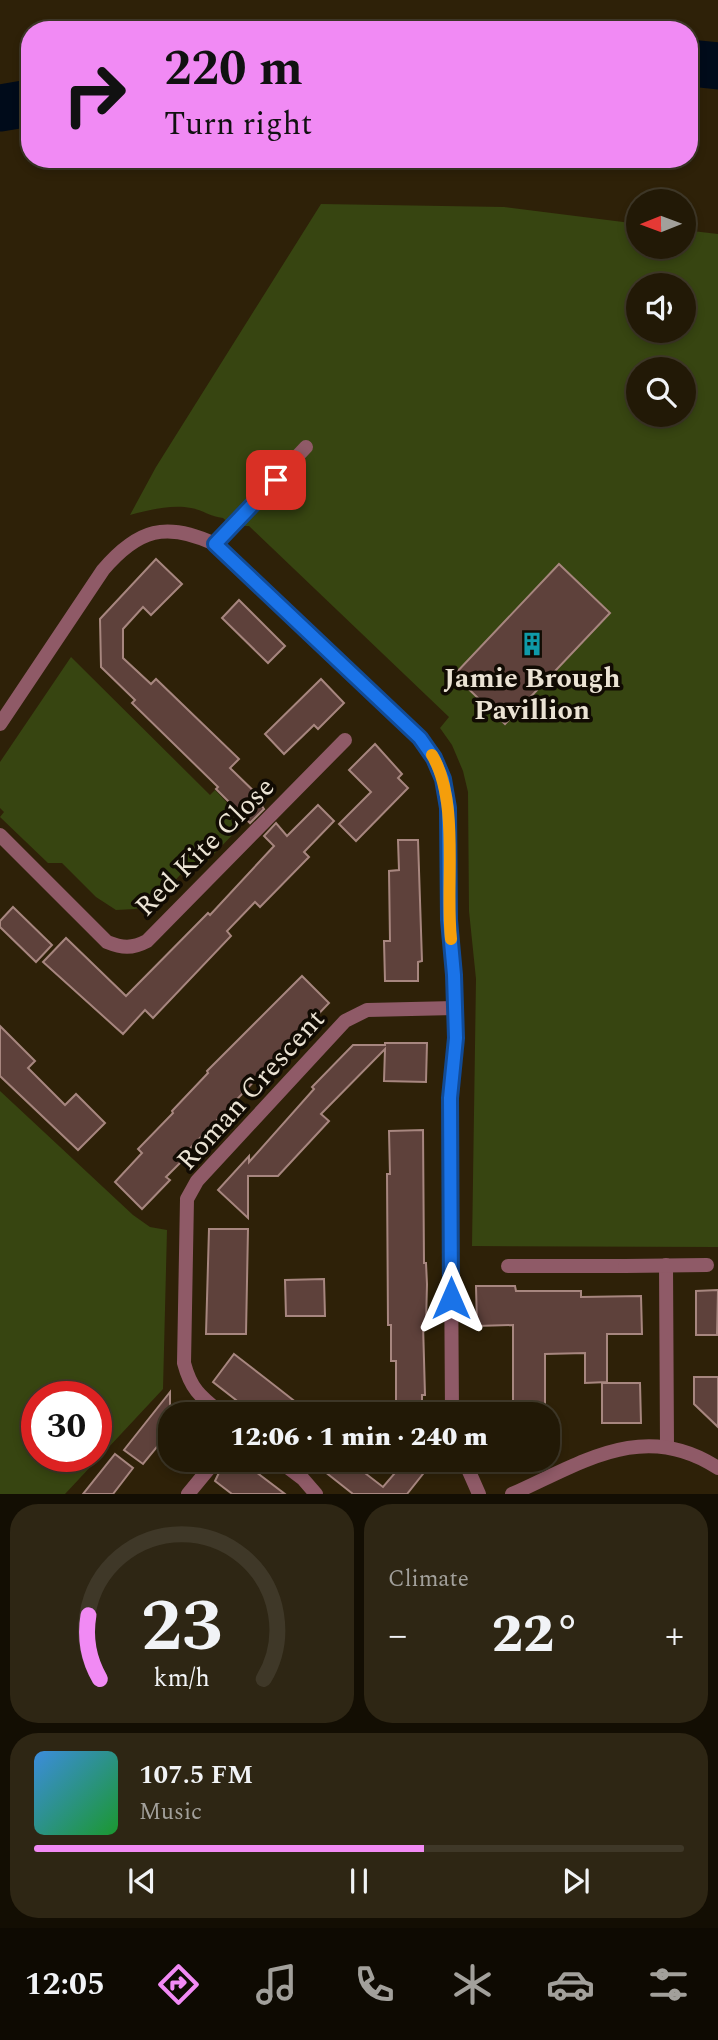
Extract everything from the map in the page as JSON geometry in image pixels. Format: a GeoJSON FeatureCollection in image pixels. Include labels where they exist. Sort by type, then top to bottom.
{"type":"FeatureCollection","features":[{"type":"Feature","properties":{"kind":"street"},"geometry":{"type":"LineString","coordinates":[[215,544],[306,447]]}},
{"type":"Feature","properties":{"kind":"street"},"geometry":{"type":"LineString","coordinates":[[0,724],[103,569],[121,549],[142,535],[169,531],[194,534],[215,544],[420,738],[434,758],[443,779],[448,808],[449,920],[456,1038],[450,1098],[452,1402]]}},
{"type":"Feature","properties":{"kind":"street","name":"Red Kite Close"},"geometry":{"type":"LineString","coordinates":[[0,835],[107,942],[118,947],[137,946],[146,941],[345,740]]}},
{"type":"Feature","properties":{"kind":"street","name":"Roman Crescent"},"geometry":{"type":"LineString","coordinates":[[207,1402],[197,1394],[188,1380],[184,1363],[187,1199],[197,1181],[345,1021],[367,1010],[455,1008]]}},
{"type":"Feature","properties":{"kind":"street"},"geometry":{"type":"LineString","coordinates":[[666,1265],[667,1446]]}},
{"type":"Feature","properties":{"kind":"street"},"geometry":{"type":"LineString","coordinates":[[508,1266],[712,1265]]}},
{"type":"Feature","properties":{"kind":"street"},"geometry":{"type":"LineString","coordinates":[[512,1494],[613,1449],[640,1445],[667,1446],[698,1455],[718,1468]]}},
{"type":"Feature","properties":{"kind":"street"},"geometry":{"type":"LineString","coordinates":[[188,1494],[206,1472]]}},
{"type":"Feature","properties":{"kind":"street"},"geometry":{"type":"LineString","coordinates":[[294,1472],[316,1494]]}},
{"type":"Feature","properties":{"kind":"street"},"geometry":{"type":"LineString","coordinates":[[469,1472],[479,1494]]}},
{"type":"Feature","properties":{"kind":"green space"},"geometry":{"type":"Polygon","coordinates":[[[321,204],[504,207],[626,222],[626,259],[696,259],[696,231],[718,234],[718,1247],[472,1246],[476,979],[469,911],[468,792],[452,745],[440,728],[449,717],[249,526],[242,526],[237,531],[223,518],[184,507],[160,508],[130,515],[156,467],[321,204]]]}},
{"type":"Feature","properties":{"kind":"green space"},"geometry":{"type":"Polygon","coordinates":[[[71,657],[210,795],[215,790],[245,822],[207,861],[189,865],[153,905],[116,910],[96,897],[62,863],[48,863],[0,817],[4,812],[0,808],[0,762],[71,657]]]}},
{"type":"Feature","properties":{"kind":"green space"},"geometry":{"type":"Polygon","coordinates":[[[0,1091],[133,1215],[150,1227],[167,1230],[163,1389],[112,1444],[112,1381],[21,1381],[21,1472],[86,1472],[65,1494],[0,1494],[0,1091]]]}},
{"type":"Feature","properties":{"kind":"building"},"geometry":{"type":"Polygon","coordinates":[[[156,559],[182,584],[151,615],[143,607],[123,629],[123,658],[151,684],[156,679],[239,759],[230,768],[265,802],[262,806],[264,809],[250,823],[216,789],[218,787],[132,703],[135,700],[101,667],[100,619],[156,559]]]}},
{"type":"Feature","properties":{"kind":"building","name":"Jamie Brough Pavillion"},"geometry":{"type":"Polygon","coordinates":[[[559,564],[610,613],[505,724],[454,675],[559,564]]]}},
{"type":"Feature","properties":{"kind":"building"},"geometry":{"type":"Polygon","coordinates":[[[239,600],[285,646],[268,663],[222,618],[239,600]]]}},
{"type":"Feature","properties":{"kind":"building"},"geometry":{"type":"Polygon","coordinates":[[[321,679],[344,703],[318,729],[314,725],[284,754],[265,734],[321,679]]]}},
{"type":"Feature","properties":{"kind":"building"},"geometry":{"type":"Polygon","coordinates":[[[375,744],[402,774],[398,778],[408,788],[356,841],[339,824],[371,792],[349,770],[375,744]]]}},
{"type":"Feature","properties":{"kind":"building"},"geometry":{"type":"Polygon","coordinates":[[[318,805],[334,821],[304,852],[309,857],[260,907],[255,902],[227,931],[231,936],[153,1018],[145,1010],[123,1034],[43,962],[66,938],[126,996],[208,913],[210,915],[274,846],[264,836],[276,823],[287,836],[318,805]]]}},
{"type":"Feature","properties":{"kind":"building"},"geometry":{"type":"Polygon","coordinates":[[[398,840],[418,840],[422,961],[418,962],[418,981],[385,981],[384,941],[390,941],[389,871],[399,870],[398,840]]]}},
{"type":"Feature","properties":{"kind":"building"},"geometry":{"type":"Polygon","coordinates":[[[13,907],[52,945],[36,962],[0,927],[0,921],[13,907]]]}},
{"type":"Feature","properties":{"kind":"building"},"geometry":{"type":"Polygon","coordinates":[[[302,976],[329,1003],[179,1160],[181,1162],[166,1177],[170,1180],[142,1209],[115,1182],[142,1153],[138,1149],[173,1113],[207,1071],[302,976]]]}},
{"type":"Feature","properties":{"kind":"building"},"geometry":{"type":"Polygon","coordinates":[[[0,1026],[35,1061],[28,1068],[65,1105],[76,1094],[105,1123],[78,1150],[0,1076],[0,1026]]]}},
{"type":"Feature","properties":{"kind":"building"},"geometry":{"type":"Polygon","coordinates":[[[427,1043],[426,1082],[384,1081],[385,1049],[321,1114],[329,1121],[278,1176],[248,1176],[248,1218],[218,1190],[249,1156],[249,1162],[314,1089],[312,1087],[353,1045],[427,1043]]]}},
{"type":"Feature","properties":{"kind":"building"},"geometry":{"type":"Polygon","coordinates":[[[423,1130],[424,1263],[427,1284],[426,1325],[423,1324],[425,1395],[422,1395],[422,1402],[396,1402],[396,1361],[391,1361],[391,1325],[388,1325],[389,1131],[423,1130]]]}},
{"type":"Feature","properties":{"kind":"building"},"geometry":{"type":"Polygon","coordinates":[[[209,1229],[248,1229],[246,1334],[206,1334],[209,1229]]]}},
{"type":"Feature","properties":{"kind":"building"},"geometry":{"type":"Polygon","coordinates":[[[324,1279],[325,1316],[286,1316],[285,1280],[324,1279]]]}},
{"type":"Feature","properties":{"kind":"building"},"geometry":{"type":"Polygon","coordinates":[[[476,1286],[515,1286],[516,1291],[581,1291],[581,1297],[641,1296],[642,1334],[607,1334],[607,1382],[585,1383],[585,1353],[545,1354],[545,1402],[513,1402],[513,1325],[477,1326],[476,1286]]]}},
{"type":"Feature","properties":{"kind":"building"},"geometry":{"type":"Polygon","coordinates":[[[718,1290],[717,1335],[696,1335],[696,1291],[718,1290]]]}},
{"type":"Feature","properties":{"kind":"building"},"geometry":{"type":"Polygon","coordinates":[[[234,1354],[296,1402],[239,1402],[213,1382],[234,1354]]]}},
{"type":"Feature","properties":{"kind":"building"},"geometry":{"type":"Polygon","coordinates":[[[694,1377],[718,1377],[718,1427],[694,1404],[694,1377]]]}},
{"type":"Feature","properties":{"kind":"building"},"geometry":{"type":"Polygon","coordinates":[[[602,1383],[640,1383],[641,1423],[602,1423],[602,1383]]]}},
{"type":"Feature","properties":{"kind":"building"},"geometry":{"type":"Polygon","coordinates":[[[170,1392],[170,1402],[162,1402],[170,1392]]]}},
{"type":"Feature","properties":{"kind":"building"},"geometry":{"type":"Polygon","coordinates":[[[158,1407],[158,1446],[143,1464],[124,1450],[158,1407]]]}},
{"type":"Feature","properties":{"kind":"building"},"geometry":{"type":"Polygon","coordinates":[[[115,1454],[133,1468],[113,1494],[83,1494],[101,1472],[112,1472],[112,1458],[115,1454]]]}},
{"type":"Feature","properties":{"kind":"building"},"geometry":{"type":"Polygon","coordinates":[[[219,1472],[256,1472],[285,1494],[232,1494],[215,1481],[219,1472]]]}},
{"type":"Feature","properties":{"kind":"building"},"geometry":{"type":"Polygon","coordinates":[[[325,1472],[364,1472],[383,1487],[396,1472],[424,1472],[407,1494],[353,1494],[325,1472]]]}},
{"type":"Feature","properties":{"kind":"waterway"},"geometry":{"type":"LineString","coordinates":[[698,64],[718,66]]}},
{"type":"Feature","properties":{"kind":"waterway"},"geometry":{"type":"LineString","coordinates":[[0,108],[21,104]]}},
{"type":"Feature","properties":{"kind":"slow traffic"},"geometry":{"type":"LineString","coordinates":[[432,755],[443,779],[448,808],[451,939]]}},
{"type":"Feature","properties":{"kind":"place","name":"Jamie Brough Pavillion"},"geometry":{"type":"Point","coordinates":[532,644]}},
{"type":"Feature","properties":{"kind":"route"},"geometry":{"type":"LineString","coordinates":[[276,480],[215,544],[420,738],[434,758],[443,779],[448,808],[449,920],[456,1038],[450,1098],[451,1298]]}}]}
